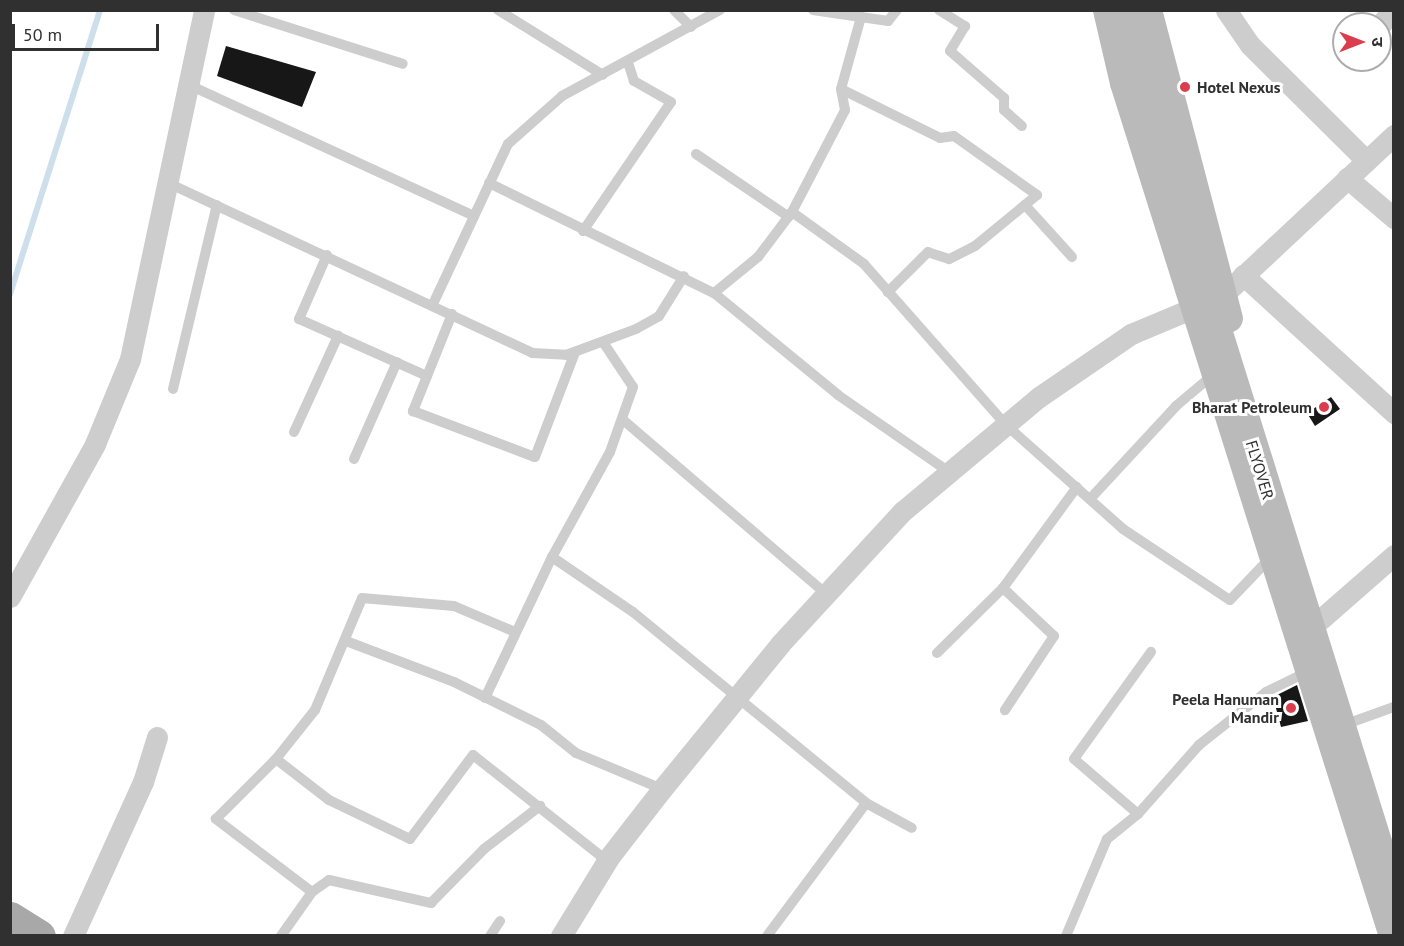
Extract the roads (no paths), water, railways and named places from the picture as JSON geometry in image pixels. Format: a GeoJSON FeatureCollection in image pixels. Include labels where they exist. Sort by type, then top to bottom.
{"type":"FeatureCollection","features":[{"type":"Feature","properties":{"kind":"main road"},"geometry":{"type":"LineString","coordinates":[[1107,10],[1124,83],[1273,555],[1309,625],[1352,722],[1394,855]]}},
{"type":"Feature","properties":{"kind":"main road","name":"FLYOVER"},"geometry":{"type":"LineString","coordinates":[[1125,10],[1143,88],[1394,893]]}},
{"type":"Feature","properties":{"kind":"main road"},"geometry":{"type":"LineString","coordinates":[[1148,10],[1309,625],[1309,671],[1393,936]]}},
{"type":"Feature","properties":{"kind":"main road"},"geometry":{"type":"LineString","coordinates":[[10,918],[39,936]]}},
{"type":"Feature","properties":{"kind":"street"},"geometry":{"type":"LineString","coordinates":[[10,597],[95,444],[129,359],[204,10]]}},
{"type":"Feature","properties":{"kind":"street"},"geometry":{"type":"LineString","coordinates":[[1226,10],[1250,45],[1366,160]]}},
{"type":"Feature","properties":{"kind":"street"},"geometry":{"type":"LineString","coordinates":[[561,936],[607,861],[662,789],[734,700],[826,594],[903,511],[1006,424],[1131,334],[1196,310],[1222,296],[1394,135]]}},
{"type":"Feature","properties":{"kind":"street"},"geometry":{"type":"LineString","coordinates":[[1347,178],[1394,218]]}},
{"type":"Feature","properties":{"kind":"street"},"geometry":{"type":"LineString","coordinates":[[1243,275],[1394,413]]}},
{"type":"Feature","properties":{"kind":"street"},"geometry":{"type":"LineString","coordinates":[[1309,625],[1394,555]]}},
{"type":"Feature","properties":{"kind":"street"},"geometry":{"type":"LineString","coordinates":[[73,936],[144,782],[158,737]]}},
{"type":"Feature","properties":{"kind":"lane"},"geometry":{"type":"LineString","coordinates":[[234,10],[403,64]]}},
{"type":"Feature","properties":{"kind":"lane"},"geometry":{"type":"LineString","coordinates":[[498,10],[603,75]]}},
{"type":"Feature","properties":{"kind":"lane"},"geometry":{"type":"LineString","coordinates":[[674,10],[691,27]]}},
{"type":"Feature","properties":{"kind":"lane"},"geometry":{"type":"LineString","coordinates":[[433,304],[508,144],[562,96],[720,10]]}},
{"type":"Feature","properties":{"kind":"lane"},"geometry":{"type":"LineString","coordinates":[[813,10],[888,21],[897,10]]}},
{"type":"Feature","properties":{"kind":"lane"},"geometry":{"type":"LineString","coordinates":[[939,10],[965,26],[950,51],[1004,98],[1004,110],[1022,126]]}},
{"type":"Feature","properties":{"kind":"lane"},"geometry":{"type":"LineString","coordinates":[[714,293],[758,257],[790,215],[845,110],[841,88],[861,17]]}},
{"type":"Feature","properties":{"kind":"lane"},"geometry":{"type":"LineString","coordinates":[[583,231],[672,102],[634,81],[628,62]]}},
{"type":"Feature","properties":{"kind":"lane"},"geometry":{"type":"LineString","coordinates":[[187,84],[474,216]]}},
{"type":"Feature","properties":{"kind":"lane"},"geometry":{"type":"LineString","coordinates":[[841,88],[940,138],[954,136],[1037,195],[975,246],[949,259],[928,252],[888,291]]}},
{"type":"Feature","properties":{"kind":"lane"},"geometry":{"type":"LineString","coordinates":[[696,154],[864,264],[1006,424],[1123,529],[1230,600],[1273,555]]}},
{"type":"Feature","properties":{"kind":"lane"},"geometry":{"type":"LineString","coordinates":[[166,182],[433,304],[532,353],[575,352],[603,342],[659,316],[684,276]]}},
{"type":"Feature","properties":{"kind":"lane"},"geometry":{"type":"LineString","coordinates":[[489,183],[583,231],[684,276],[714,293],[838,395],[949,472]]}},
{"type":"Feature","properties":{"kind":"lane"},"geometry":{"type":"LineString","coordinates":[[1025,205],[1072,257]]}},
{"type":"Feature","properties":{"kind":"lane"},"geometry":{"type":"LineString","coordinates":[[173,389],[217,206]]}},
{"type":"Feature","properties":{"kind":"lane"},"geometry":{"type":"LineString","coordinates":[[327,255],[299,319],[427,375]]}},
{"type":"Feature","properties":{"kind":"lane"},"geometry":{"type":"LineString","coordinates":[[452,314],[413,411],[535,457],[575,352]]}},
{"type":"Feature","properties":{"kind":"lane"},"geometry":{"type":"LineString","coordinates":[[294,432],[338,336]]}},
{"type":"Feature","properties":{"kind":"lane"},"geometry":{"type":"LineString","coordinates":[[485,698],[552,557],[610,452],[633,387],[603,342]]}},
{"type":"Feature","properties":{"kind":"lane"},"geometry":{"type":"LineString","coordinates":[[354,459],[397,362]]}},
{"type":"Feature","properties":{"kind":"lane"},"geometry":{"type":"LineString","coordinates":[[1090,499],[1176,406],[1215,373]]}},
{"type":"Feature","properties":{"kind":"lane"},"geometry":{"type":"LineString","coordinates":[[622,419],[826,594]]}},
{"type":"Feature","properties":{"kind":"lane"},"geometry":{"type":"LineString","coordinates":[[937,653],[1003,588],[1077,487]]}},
{"type":"Feature","properties":{"kind":"lane"},"geometry":{"type":"LineString","coordinates":[[552,557],[633,612],[734,700],[866,803],[912,828]]}},
{"type":"Feature","properties":{"kind":"lane"},"geometry":{"type":"LineString","coordinates":[[1003,588],[1054,636],[1005,710]]}},
{"type":"Feature","properties":{"kind":"lane"},"geometry":{"type":"LineString","coordinates":[[312,892],[216,819],[276,759],[315,710],[346,641],[362,598],[454,606],[515,633]]}},
{"type":"Feature","properties":{"kind":"lane"},"geometry":{"type":"LineString","coordinates":[[346,641],[485,698],[541,725],[576,753],[662,789]]}},
{"type":"Feature","properties":{"kind":"lane"},"geometry":{"type":"LineString","coordinates":[[1138,814],[1074,759],[1151,652]]}},
{"type":"Feature","properties":{"kind":"lane"},"geometry":{"type":"LineString","coordinates":[[1066,936],[1107,839],[1138,814],[1199,745],[1266,692],[1309,671]]}},
{"type":"Feature","properties":{"kind":"lane"},"geometry":{"type":"LineString","coordinates":[[1352,722],[1394,707]]}},
{"type":"Feature","properties":{"kind":"lane"},"geometry":{"type":"LineString","coordinates":[[276,759],[329,800],[410,839],[473,755],[607,861]]}},
{"type":"Feature","properties":{"kind":"lane"},"geometry":{"type":"LineString","coordinates":[[767,936],[866,803]]}},
{"type":"Feature","properties":{"kind":"lane"},"geometry":{"type":"LineString","coordinates":[[281,936],[312,892],[329,880],[431,903],[484,849],[540,806]]}},
{"type":"Feature","properties":{"kind":"lane"},"geometry":{"type":"LineString","coordinates":[[490,936],[501,921]]}},
{"type":"Feature","properties":{"kind":"waterway"},"geometry":{"type":"LineString","coordinates":[[10,294],[100,10]]}},
{"type":"Feature","properties":{"kind":"place","name":"Hotel Nexus"},"geometry":{"type":"Point","coordinates":[1185,87]}},
{"type":"Feature","properties":{"kind":"place","name":"Bharat Petroleum"},"geometry":{"type":"Point","coordinates":[1324,407]}},
{"type":"Feature","properties":{"kind":"place","name":"Peela Hanuman Mandir"},"geometry":{"type":"Point","coordinates":[1291,708]}}]}
